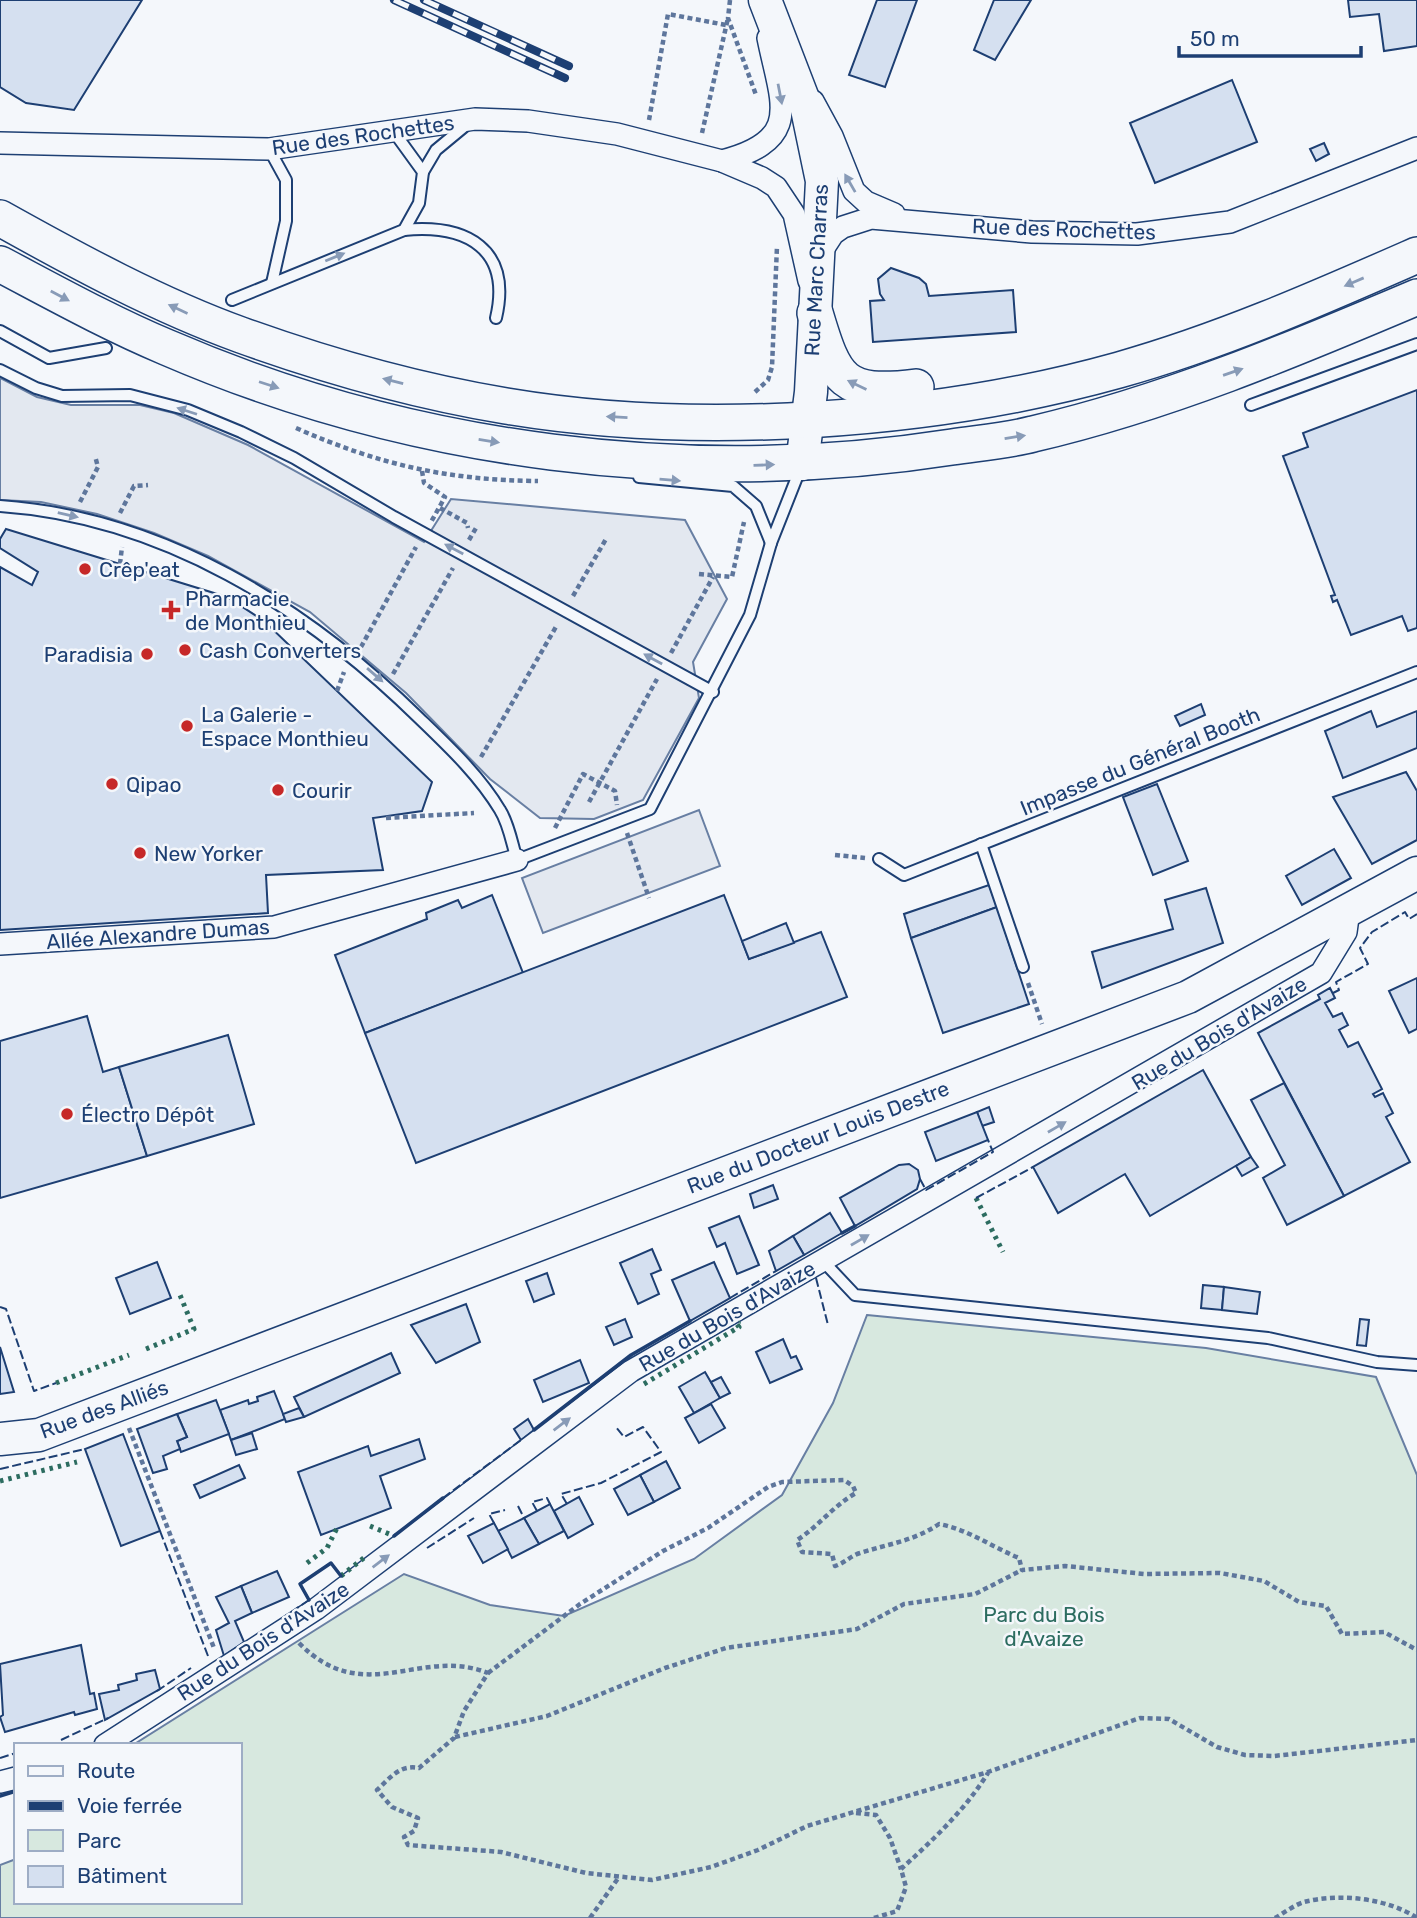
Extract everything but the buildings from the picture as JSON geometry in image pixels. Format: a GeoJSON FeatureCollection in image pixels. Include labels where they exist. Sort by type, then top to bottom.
{"type":"FeatureCollection","features":[{"type":"Feature","properties":{"kind":"main road"},"geometry":{"type":"LineString","coordinates":[[0,218],[180,310],[238,334],[307,357],[428,390],[507,406],[582,415],[677,420],[808,420],[942,405],[1118,370],[1256,325],[1417,255]]}},
{"type":"Feature","properties":{"kind":"main road"},"geometry":{"type":"LineString","coordinates":[[0,264],[98,317],[169,349],[333,406],[419,428],[558,452],[676,464],[802,464],[878,459],[1030,435],[1118,412],[1270,359],[1417,297]]}},
{"type":"Feature","properties":{"kind":"main road"},"geometry":{"type":"LineString","coordinates":[[815,308],[825,348],[835,366],[854,386],[866,390],[895,390],[1061,368],[1118,370]]}},
{"type":"Feature","properties":{"kind":"main road"},"geometry":{"type":"LineString","coordinates":[[802,464],[814,448],[829,441],[930,430],[1051,405],[1083,395],[1118,370]]}},
{"type":"Feature","properties":{"kind":"main road"},"geometry":{"type":"LineString","coordinates":[[558,452],[617,441],[781,439],[798,433],[808,420]]}},
{"type":"Feature","properties":{"kind":"street","name":"Rue Marc Charras"},"geometry":{"type":"LineString","coordinates":[[766,1],[817,145],[822,181],[808,420],[802,464]]}},
{"type":"Feature","properties":{"kind":"street"},"geometry":{"type":"LineString","coordinates":[[722,161],[758,149],[772,137],[779,124],[782,101],[768,38],[766,1]]}},
{"type":"Feature","properties":{"kind":"street","name":"Rue des Rochettes"},"geometry":{"type":"LineString","coordinates":[[792,69],[824,120],[854,191],[866,202],[906,219]]}},
{"type":"Feature","properties":{"kind":"street","name":"Rue des Rochettes"},"geometry":{"type":"LineString","coordinates":[[0,143],[269,149],[475,119],[528,121],[617,134],[722,161],[762,178],[788,201],[794,214],[815,308]]}},
{"type":"Feature","properties":{"kind":"street","name":"Rue des Rochettes"},"geometry":{"type":"LineString","coordinates":[[819,255],[833,234],[856,220],[906,219],[1032,232],[1138,234],[1187,230],[1230,222],[1417,148]]}},
{"type":"Feature","properties":{"kind":"street","name":"Allée Alexandre Dumas"},"geometry":{"type":"LineString","coordinates":[[0,944],[274,927],[517,860]]}},
{"type":"Feature","properties":{"kind":"street","name":"Rue du Docteur Louis Destre"},"geometry":{"type":"LineString","coordinates":[[206,1371],[1188,997],[1417,873]]}},
{"type":"Feature","properties":{"kind":"street","name":"Rue du Bois d'Avaize"},"geometry":{"type":"LineString","coordinates":[[108,1743],[285,1629],[376,1565],[631,1371],[1321,973],[1346,932],[1349,910]]}},
{"type":"Feature","properties":{"kind":"street","name":"Rue des Alliés"},"geometry":{"type":"LineString","coordinates":[[0,1439],[39,1435],[206,1371]]}},
{"type":"Feature","properties":{"kind":"lane"},"geometry":{"type":"LineString","coordinates":[[404,230],[419,203],[423,172],[436,150],[451,135],[475,119]]}},
{"type":"Feature","properties":{"kind":"lane"},"geometry":{"type":"LineString","coordinates":[[392,130],[423,172]]}},
{"type":"Feature","properties":{"kind":"lane"},"geometry":{"type":"LineString","coordinates":[[269,149],[286,180],[286,221],[272,282]]}},
{"type":"Feature","properties":{"kind":"lane"},"geometry":{"type":"LineString","coordinates":[[232,300],[404,230],[448,229],[477,243],[492,260],[500,279],[496,318]]}},
{"type":"Feature","properties":{"kind":"lane"},"geometry":{"type":"LineString","coordinates":[[0,331],[50,358],[106,348]]}},
{"type":"Feature","properties":{"kind":"lane"},"geometry":{"type":"LineString","coordinates":[[1251,405],[1417,344]]}},
{"type":"Feature","properties":{"kind":"lane"},"geometry":{"type":"LineString","coordinates":[[0,370],[36,388],[62,396],[130,395],[188,410],[294,458],[713,692]]}},
{"type":"Feature","properties":{"kind":"lane"},"geometry":{"type":"LineString","coordinates":[[558,452],[592,469]]}},
{"type":"Feature","properties":{"kind":"lane"},"geometry":{"type":"LineString","coordinates":[[0,506],[74,517],[124,530],[177,550],[229,575],[327,635],[380,680],[464,763],[502,811],[517,860],[650,809],[713,692],[750,615],[771,543],[802,464]]}},
{"type":"Feature","properties":{"kind":"lane"},"geometry":{"type":"LineString","coordinates":[[632,476],[733,486],[756,506],[771,543]]}},
{"type":"Feature","properties":{"kind":"lane","name":"Impasse du Général Booth"},"geometry":{"type":"LineString","coordinates":[[879,859],[904,875],[1417,672]]}},
{"type":"Feature","properties":{"kind":"lane"},"geometry":{"type":"LineString","coordinates":[[981,844],[1023,967]]}},
{"type":"Feature","properties":{"kind":"lane"},"geometry":{"type":"LineString","coordinates":[[824,1261],[855,1295],[1268,1338],[1377,1362],[1417,1365]]}},
{"type":"Feature","properties":{"kind":"path"},"geometry":{"type":"LineString","coordinates":[[701,141],[730,0]]}},
{"type":"Feature","properties":{"kind":"path"},"geometry":{"type":"LineString","coordinates":[[647,128],[668,14],[726,25]]}},
{"type":"Feature","properties":{"kind":"path"},"geometry":{"type":"LineString","coordinates":[[728,18],[759,105]]}},
{"type":"Feature","properties":{"kind":"path"},"geometry":{"type":"LineString","coordinates":[[74,517],[99,467],[95,456]]}},
{"type":"Feature","properties":{"kind":"path"},"geometry":{"type":"LineString","coordinates":[[359,650],[445,497],[424,483],[422,471]]}},
{"type":"Feature","properties":{"kind":"path"},"geometry":{"type":"LineString","coordinates":[[440,508],[467,523],[468,527]]}},
{"type":"Feature","properties":{"kind":"path"},"geometry":{"type":"LineString","coordinates":[[390,679],[476,528]]}},
{"type":"Feature","properties":{"kind":"path"},"geometry":{"type":"LineString","coordinates":[[476,765],[606,539]]}},
{"type":"Feature","properties":{"kind":"path"},"geometry":{"type":"LineString","coordinates":[[699,574],[713,578],[732,577],[734,571]]}},
{"type":"Feature","properties":{"kind":"path"},"geometry":{"type":"LineString","coordinates":[[589,802],[713,578]]}},
{"type":"Feature","properties":{"kind":"path"},"geometry":{"type":"LineString","coordinates":[[337,691],[344,670]]}},
{"type":"Feature","properties":{"kind":"path"},"geometry":{"type":"LineString","coordinates":[[386,818],[474,813]]}},
{"type":"Feature","properties":{"kind":"path"},"geometry":{"type":"LineString","coordinates":[[835,855],[879,859]]}},
{"type":"Feature","properties":{"kind":"path"},"geometry":{"type":"LineString","coordinates":[[1023,967],[1050,1048]]}},
{"type":"Feature","properties":{"kind":"path"},"geometry":{"type":"LineString","coordinates":[[120,1404],[222,1669]]}},
{"type":"Feature","properties":{"kind":"path"},"geometry":{"type":"LineString","coordinates":[[1022,1570],[1019,1558],[984,1544],[958,1528],[939,1524],[919,1538],[855,1554],[845,1563],[835,1566],[832,1553],[802,1552],[797,1540],[815,1529],[839,1502],[856,1493],[853,1486],[844,1480],[782,1482],[768,1487],[708,1528],[663,1552],[580,1604],[488,1672],[464,1711],[454,1738],[419,1769],[410,1766],[394,1773],[377,1790],[381,1799],[392,1807],[418,1818],[414,1831],[404,1837],[408,1845],[501,1852],[586,1873],[652,1880],[711,1867],[758,1850],[807,1826],[988,1772],[1140,1718],[1169,1719],[1217,1747],[1245,1755],[1274,1756],[1417,1740]]}},
{"type":"Feature","properties":{"kind":"path"},"geometry":{"type":"LineString","coordinates":[[454,1738],[547,1716],[665,1668],[726,1648],[857,1629],[904,1604],[975,1594],[1022,1570],[1065,1566],[1143,1574],[1220,1573],[1264,1581],[1298,1602],[1326,1605],[1342,1634],[1384,1632],[1417,1650]]}},
{"type":"Feature","properties":{"kind":"path"},"geometry":{"type":"LineString","coordinates":[[285,1629],[315,1658],[343,1672],[373,1675],[456,1664],[488,1672]]}},
{"type":"Feature","properties":{"kind":"path"},"geometry":{"type":"LineString","coordinates":[[901,1869],[934,1839],[975,1794],[988,1772]]}},
{"type":"Feature","properties":{"kind":"path"},"geometry":{"type":"LineString","coordinates":[[852,1812],[876,1815],[890,1838],[906,1887],[897,1911],[874,1918]]}},
{"type":"Feature","properties":{"kind":"path"},"geometry":{"type":"LineString","coordinates":[[590,1918],[619,1877]]}},
{"type":"Feature","properties":{"kind":"path"},"geometry":{"type":"LineString","coordinates":[[1275,1918],[1301,1903],[1337,1896],[1404,1910],[1417,1918]]}},
{"type":"Feature","properties":{"kind":"green space","name":"Parc du Bois d'Avaize"},"geometry":{"type":"Polygon","coordinates":[[[867,1315],[1206,1348],[1376,1377],[1417,1475],[1417,1918],[0,1918],[0,1865],[14,1860],[14,1904],[242,1904],[242,1743],[136,1743],[404,1574],[490,1605],[564,1616],[694,1559],[782,1495],[833,1403],[867,1315]]]}},
{"type":"Feature","properties":{"kind":"shaded area"},"geometry":{"type":"Polygon","coordinates":[[[0,378],[37,397],[71,405],[140,405],[174,413],[248,445],[424,542],[451,499],[685,520],[727,599],[693,662],[699,698],[643,800],[594,819],[540,818],[490,779],[406,693],[310,612],[208,556],[154,533],[97,514],[41,502],[0,500],[0,378]]]}},
{"type":"Feature","properties":{"kind":"shaded area"},"geometry":{"type":"Polygon","coordinates":[[[699,810],[720,866],[543,933],[522,878],[699,810]]]}},
{"type":"Feature","properties":{"kind":"railway"},"geometry":{"type":"LineString","coordinates":[[394,0],[565,78]]}},
{"type":"Feature","properties":{"kind":"railway"},"geometry":{"type":"LineString","coordinates":[[424,0],[569,66]]}},
{"type":"Feature","properties":{"kind":"hedge"},"geometry":{"type":"LineString","coordinates":[[976,1198],[1003,1252]]}},
{"type":"Feature","properties":{"kind":"hedge"},"geometry":{"type":"LineString","coordinates":[[146,1349],[194,1329],[180,1295]]}},
{"type":"Feature","properties":{"kind":"hedge"},"geometry":{"type":"LineString","coordinates":[[644,1384],[739,1327],[736,1323],[740,1321]]}},
{"type":"Feature","properties":{"kind":"hedge"},"geometry":{"type":"LineString","coordinates":[[56,1383],[129,1355]]}},
{"type":"Feature","properties":{"kind":"hedge"},"geometry":{"type":"LineString","coordinates":[[0,1481],[77,1462]]}},
{"type":"Feature","properties":{"kind":"hedge"},"geometry":{"type":"LineString","coordinates":[[370,1526],[394,1536]]}},
{"type":"Feature","properties":{"kind":"hedge"},"geometry":{"type":"LineString","coordinates":[[307,1563],[327,1548],[337,1528]]}},
{"type":"Feature","properties":{"kind":"hedge"},"geometry":{"type":"LineString","coordinates":[[341,1576],[365,1557]]}},
{"type":"Feature","properties":{"kind":"fence"},"geometry":{"type":"LineString","coordinates":[[1333,993],[1339,990],[1336,982],[1368,964],[1360,948],[1372,932],[1405,912],[1409,919],[1417,914]]}},
{"type":"Feature","properties":{"kind":"fence"},"geometry":{"type":"LineString","coordinates":[[920,1179],[926,1190],[993,1152],[988,1140]]}},
{"type":"Feature","properties":{"kind":"fence"},"geometry":{"type":"LineString","coordinates":[[976,1198],[1033,1167]]}},
{"type":"Feature","properties":{"kind":"fence"},"geometry":{"type":"LineString","coordinates":[[730,1298],[776,1271]]}},
{"type":"Feature","properties":{"kind":"fence"},"geometry":{"type":"LineString","coordinates":[[816,1278],[828,1325]]}},
{"type":"Feature","properties":{"kind":"fence"},"geometry":{"type":"LineString","coordinates":[[0,1307],[6,1309],[34,1391],[56,1383]]}},
{"type":"Feature","properties":{"kind":"fence"},"geometry":{"type":"LineString","coordinates":[[567,1504],[561,1494],[601,1483],[661,1452],[643,1427],[624,1437],[615,1426]]}},
{"type":"Feature","properties":{"kind":"fence"},"geometry":{"type":"LineString","coordinates":[[443,1498],[521,1440]]}},
{"type":"Feature","properties":{"kind":"fence"},"geometry":{"type":"LineString","coordinates":[[0,1469],[85,1449]]}},
{"type":"Feature","properties":{"kind":"fence"},"geometry":{"type":"LineString","coordinates":[[537,1511],[532,1502],[547,1498],[550,1504]]}},
{"type":"Feature","properties":{"kind":"fence"},"geometry":{"type":"LineString","coordinates":[[518,1506],[524,1518]]}},
{"type":"Feature","properties":{"kind":"fence"},"geometry":{"type":"LineString","coordinates":[[494,1523],[489,1514],[505,1510]]}},
{"type":"Feature","properties":{"kind":"fence"},"geometry":{"type":"LineString","coordinates":[[427,1548],[474,1518]]}},
{"type":"Feature","properties":{"kind":"fence"},"geometry":{"type":"LineString","coordinates":[[160,1531],[208,1656]]}},
{"type":"Feature","properties":{"kind":"fence"},"geometry":{"type":"LineString","coordinates":[[281,1619],[309,1600]]}},
{"type":"Feature","properties":{"kind":"fence"},"geometry":{"type":"LineString","coordinates":[[157,1691],[191,1668]]}},
{"type":"Feature","properties":{"kind":"fence"},"geometry":{"type":"LineString","coordinates":[[61,1740],[108,1718]]}},
{"type":"Feature","properties":{"kind":"fence"},"geometry":{"type":"LineString","coordinates":[[0,1758],[14,1754]]}},
{"type":"Feature","properties":{"kind":"wall"},"geometry":{"type":"LineString","coordinates":[[842,1233],[855,1226]]}},
{"type":"Feature","properties":{"kind":"wall"},"geometry":{"type":"LineString","coordinates":[[534,1430],[631,1355],[690,1321]]}},
{"type":"Feature","properties":{"kind":"wall"},"geometry":{"type":"LineString","coordinates":[[394,1536],[443,1498]]}},
{"type":"Feature","properties":{"kind":"wall"},"geometry":{"type":"LineString","coordinates":[[309,1600],[300,1584],[331,1563],[341,1576]]}},
{"type":"Feature","properties":{"kind":"wall"},"geometry":{"type":"LineString","coordinates":[[0,1796],[14,1792]]}},
{"type":"Feature","properties":{"kind":"place","name":"Crêp'eat"},"geometry":{"type":"Point","coordinates":[85,569]}},
{"type":"Feature","properties":{"kind":"place","name":"Pharmacie de Monthieu"},"geometry":{"type":"Point","coordinates":[171,610]}},
{"type":"Feature","properties":{"kind":"place","name":"Cash Converters"},"geometry":{"type":"Point","coordinates":[185,650]}},
{"type":"Feature","properties":{"kind":"place","name":"Paradisia"},"geometry":{"type":"Point","coordinates":[147,654]}},
{"type":"Feature","properties":{"kind":"place","name":"La Galerie - Espace Monthieu"},"geometry":{"type":"Point","coordinates":[187,726]}},
{"type":"Feature","properties":{"kind":"place","name":"Qipao"},"geometry":{"type":"Point","coordinates":[112,784]}},
{"type":"Feature","properties":{"kind":"place","name":"Courir"},"geometry":{"type":"Point","coordinates":[278,790]}},
{"type":"Feature","properties":{"kind":"place","name":"New Yorker"},"geometry":{"type":"Point","coordinates":[140,853]}},
{"type":"Feature","properties":{"kind":"place","name":"Électro Dépôt"},"geometry":{"type":"Point","coordinates":[67,1114]}}]}
